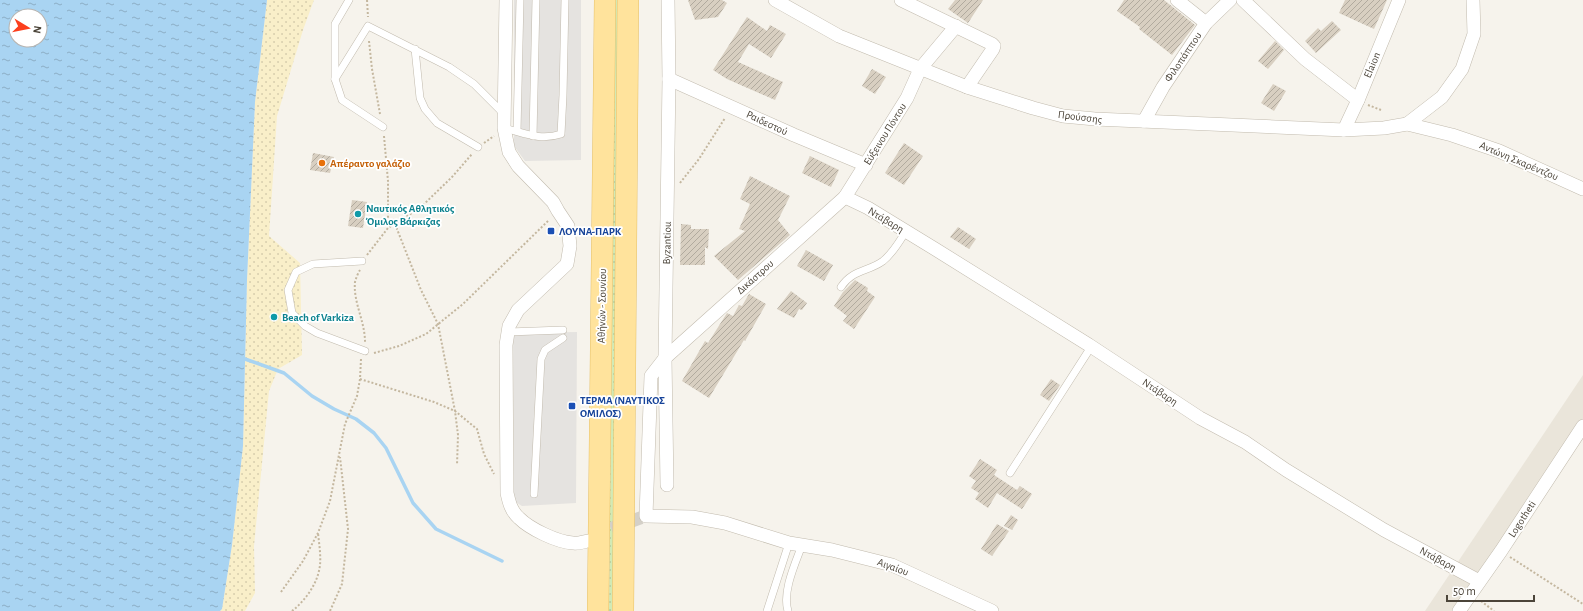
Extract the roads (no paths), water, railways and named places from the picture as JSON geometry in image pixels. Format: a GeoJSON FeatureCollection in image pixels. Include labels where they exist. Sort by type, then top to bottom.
{"type":"FeatureCollection","features":[{"type":"Feature","properties":{"kind":"main road","name":"Αθήνών - Σουνίου"},"geometry":{"type":"LineString","coordinates":[[598,611],[605,0]]}},
{"type":"Feature","properties":{"kind":"main road"},"geometry":{"type":"LineString","coordinates":[[622,611],[628,0]]}},
{"type":"Feature","properties":{"kind":"street","name":"Byzantiou"},"geometry":{"type":"LineString","coordinates":[[667,485],[665,358],[669,79],[668,0]]}},
{"type":"Feature","properties":{"kind":"street","name":"Προύσσης"},"geometry":{"type":"LineString","coordinates":[[775,0],[792,4],[839,36],[967,87],[1063,116],[1095,119],[1344,130],[1384,128],[1407,124]]}},
{"type":"Feature","properties":{"kind":"street"},"geometry":{"type":"LineString","coordinates":[[901,0],[994,46],[967,87]]}},
{"type":"Feature","properties":{"kind":"street"},"geometry":{"type":"LineString","coordinates":[[1177,0],[1206,23]]}},
{"type":"Feature","properties":{"kind":"street","name":"Φιλοπάππου"},"geometry":{"type":"LineString","coordinates":[[1144,121],[1163,87],[1206,23],[1230,0]]}},
{"type":"Feature","properties":{"kind":"street"},"geometry":{"type":"LineString","coordinates":[[1243,0],[1305,59],[1358,100]]}},
{"type":"Feature","properties":{"kind":"street","name":"Elaion"},"geometry":{"type":"LineString","coordinates":[[1344,130],[1358,100],[1399,0]]}},
{"type":"Feature","properties":{"kind":"street"},"geometry":{"type":"LineString","coordinates":[[1407,124],[1442,97],[1462,69],[1474,34],[1473,0]]}},
{"type":"Feature","properties":{"kind":"street"},"geometry":{"type":"LineString","coordinates":[[508,2],[504,128],[509,152],[518,166],[558,210],[568,226],[570,246],[566,264],[518,310],[509,326],[506,345],[507,493],[510,506],[518,518],[539,531],[559,540],[574,544],[588,541]]}},
{"type":"Feature","properties":{"kind":"street","name":"Εύξεινου Πόντου"},"geometry":{"type":"LineString","coordinates":[[845,197],[907,98],[920,68],[956,26]]}},
{"type":"Feature","properties":{"kind":"street","name":"Ραιδεστού"},"geometry":{"type":"LineString","coordinates":[[669,79],[794,135],[866,165]]}},
{"type":"Feature","properties":{"kind":"street","name":"Αντώνη Σκαρέντζου"},"geometry":{"type":"LineString","coordinates":[[1407,124],[1452,135],[1499,151],[1583,189]]}},
{"type":"Feature","properties":{"kind":"street","name":"Ντάβαρη"},"geometry":{"type":"LineString","coordinates":[[845,197],[868,208],[906,231],[1091,347],[1200,418],[1245,442],[1286,470],[1384,530],[1479,581]]}},
{"type":"Feature","properties":{"kind":"street","name":"Δικάστρου"},"geometry":{"type":"LineString","coordinates":[[795,544],[725,523],[692,517],[646,516],[651,376],[665,358],[845,197]]}},
{"type":"Feature","properties":{"kind":"street","name":"Logotheti"},"geometry":{"type":"LineString","coordinates":[[1459,611],[1501,551],[1583,426]]}},
{"type":"Feature","properties":{"kind":"street","name":"Αιγαίου"},"geometry":{"type":"LineString","coordinates":[[795,544],[832,550],[892,565],[992,611]]}},
{"type":"Feature","properties":{"kind":"lane"},"geometry":{"type":"LineString","coordinates":[[349,0],[334,24],[335,79],[342,100],[383,127]]}},
{"type":"Feature","properties":{"kind":"lane"},"geometry":{"type":"LineString","coordinates":[[517,131],[520,0]]}},
{"type":"Feature","properties":{"kind":"lane"},"geometry":{"type":"LineString","coordinates":[[533,136],[536,0]]}},
{"type":"Feature","properties":{"kind":"lane"},"geometry":{"type":"LineString","coordinates":[[504,128],[533,136],[551,138],[561,134],[564,0]]}},
{"type":"Feature","properties":{"kind":"lane"},"geometry":{"type":"LineString","coordinates":[[335,79],[368,26],[449,67],[474,84],[504,115]]}},
{"type":"Feature","properties":{"kind":"lane"},"geometry":{"type":"LineString","coordinates":[[415,49],[420,98],[425,109],[437,123],[478,147]]}},
{"type":"Feature","properties":{"kind":"lane"},"geometry":{"type":"LineString","coordinates":[[841,287],[847,278],[881,262],[893,251],[906,231]]}},
{"type":"Feature","properties":{"kind":"lane"},"geometry":{"type":"LineString","coordinates":[[362,261],[313,264],[296,272],[288,290],[292,313],[305,326],[363,354]]}},
{"type":"Feature","properties":{"kind":"lane"},"geometry":{"type":"LineString","coordinates":[[508,332],[563,330]]}},
{"type":"Feature","properties":{"kind":"lane"},"geometry":{"type":"LineString","coordinates":[[534,494],[541,360],[545,350],[563,338]]}},
{"type":"Feature","properties":{"kind":"lane"},"geometry":{"type":"LineString","coordinates":[[1010,473],[1091,347]]}},
{"type":"Feature","properties":{"kind":"lane"},"geometry":{"type":"LineString","coordinates":[[767,611],[795,544]]}},
{"type":"Feature","properties":{"kind":"lane"},"geometry":{"type":"LineString","coordinates":[[788,611],[785,604],[795,544]]}},
{"type":"Feature","properties":{"kind":"water"},"geometry":{"type":"Polygon","coordinates":[[[0,0],[267,0],[255,102],[247,280],[243,446],[232,545],[222,609],[220,611],[0,611],[0,0]]]}},
{"type":"Feature","properties":{"kind":"waterway"},"geometry":{"type":"LineString","coordinates":[[245,359],[284,373],[312,396],[334,409],[356,419],[374,433],[386,448],[413,503],[436,529],[502,561]]}},
{"type":"Feature","properties":{"kind":"tunnel"},"geometry":{"type":"LineString","coordinates":[[594,537],[615,527],[646,516]]}},
{"type":"Feature","properties":{"kind":"place","name":"Απέραντο γαλάζιο"},"geometry":{"type":"Point","coordinates":[322,163]}},
{"type":"Feature","properties":{"kind":"place","name":"Ναυτικός Αθλητικός Όμιλος Βάρκιζας"},"geometry":{"type":"Point","coordinates":[358,214]}},
{"type":"Feature","properties":{"kind":"place","name":"ΛΟΥΝΑ-ΠΑΡΚ"},"geometry":{"type":"Point","coordinates":[551,231]}},
{"type":"Feature","properties":{"kind":"place","name":"Beach of Varkiza"},"geometry":{"type":"Point","coordinates":[274,317]}},
{"type":"Feature","properties":{"kind":"place","name":"ΤΕΡΜΑ (ΝΑΥΤΙΚΟΣ ΟΜΙΛΟΣ)"},"geometry":{"type":"Point","coordinates":[572,406]}}]}
